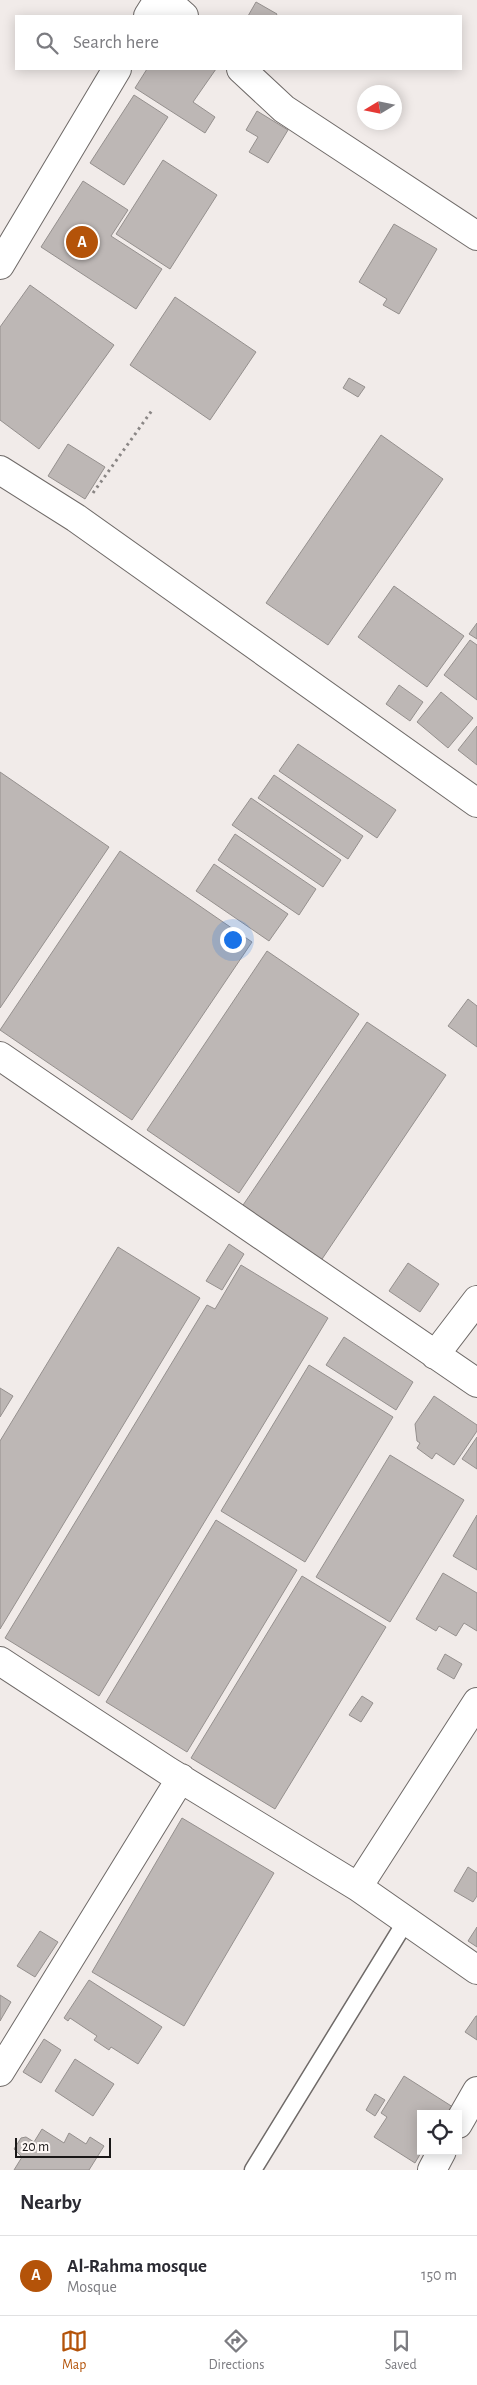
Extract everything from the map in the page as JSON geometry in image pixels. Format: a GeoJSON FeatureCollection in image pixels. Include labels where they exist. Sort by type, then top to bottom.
{"type":"FeatureCollection","features":[{"type":"Feature","properties":{"kind":"street"},"geometry":{"type":"LineString","coordinates":[[149,15],[158,0]]}},
{"type":"Feature","properties":{"kind":"street"},"geometry":{"type":"LineString","coordinates":[[166,0],[183,15]]}},
{"type":"Feature","properties":{"kind":"street"},"geometry":{"type":"LineString","coordinates":[[0,265],[116,70]]}},
{"type":"Feature","properties":{"kind":"street"},"geometry":{"type":"LineString","coordinates":[[242,70],[284,109],[477,236]]}},
{"type":"Feature","properties":{"kind":"street"},"geometry":{"type":"LineString","coordinates":[[0,470],[76,518],[477,803]]}},
{"type":"Feature","properties":{"kind":"street"},"geometry":{"type":"LineString","coordinates":[[0,1056],[477,1383]]}},
{"type":"Feature","properties":{"kind":"street"},"geometry":{"type":"LineString","coordinates":[[435,1354],[477,1300]]}},
{"type":"Feature","properties":{"kind":"street"},"geometry":{"type":"LineString","coordinates":[[0,1661],[181,1778],[358,1887],[477,1970]]}},
{"type":"Feature","properties":{"kind":"street"},"geometry":{"type":"LineString","coordinates":[[358,1887],[477,1702]]}},
{"type":"Feature","properties":{"kind":"street"},"geometry":{"type":"LineString","coordinates":[[0,2072],[181,1778]]}},
{"type":"Feature","properties":{"kind":"street"},"geometry":{"type":"LineString","coordinates":[[462,2117],[477,2091]]}},
{"type":"Feature","properties":{"kind":"street"},"geometry":{"type":"LineString","coordinates":[[432,2170],[440,2155]]}},
{"type":"Feature","properties":{"kind":"lane"},"geometry":{"type":"LineString","coordinates":[[253,2170],[406,1921]]}},
{"type":"Feature","properties":{"kind":"path"},"geometry":{"type":"LineString","coordinates":[[76,518],[153,409]]}},
{"type":"Feature","properties":{"kind":"building"},"geometry":{"type":"Polygon","coordinates":[[[256,2],[277,14],[276,15],[249,15],[256,2]]]}},
{"type":"Feature","properties":{"kind":"building"},"geometry":{"type":"Polygon","coordinates":[[[146,70],[215,70],[193,102],[215,117],[205,133],[135,88],[146,70]]]}},
{"type":"Feature","properties":{"kind":"building"},"geometry":{"type":"Polygon","coordinates":[[[134,95],[168,117],[124,185],[90,163],[134,95]]]}},
{"type":"Feature","properties":{"kind":"building"},"geometry":{"type":"Polygon","coordinates":[[[257,111],[288,130],[268,163],[249,152],[258,137],[246,130],[257,111]]]}},
{"type":"Feature","properties":{"kind":"building"},"geometry":{"type":"Polygon","coordinates":[[[163,160],[217,195],[170,269],[116,234],[163,160]]]}},
{"type":"Feature","properties":{"kind":"building"},"geometry":{"type":"Polygon","coordinates":[[[83,181],[128,210],[111,236],[162,269],[136,309],[41,247],[83,181]]]}},
{"type":"Feature","properties":{"kind":"building"},"geometry":{"type":"Polygon","coordinates":[[[394,224],[437,249],[399,314],[383,305],[387,299],[359,282],[394,224]]]}},
{"type":"Feature","properties":{"kind":"building"},"geometry":{"type":"Polygon","coordinates":[[[30,285],[114,345],[39,449],[0,420],[0,327],[30,285]]]}},
{"type":"Feature","properties":{"kind":"building"},"geometry":{"type":"Polygon","coordinates":[[[175,297],[256,352],[210,420],[130,365],[175,297]]]}},
{"type":"Feature","properties":{"kind":"building"},"geometry":{"type":"Polygon","coordinates":[[[349,378],[365,387],[358,397],[343,388],[349,378]]]}},
{"type":"Feature","properties":{"kind":"building"},"geometry":{"type":"Polygon","coordinates":[[[381,435],[443,479],[328,645],[266,603],[381,435]]]}},
{"type":"Feature","properties":{"kind":"building"},"geometry":{"type":"Polygon","coordinates":[[[68,444],[105,467],[85,499],[48,476],[68,444]]]}},
{"type":"Feature","properties":{"kind":"building"},"geometry":{"type":"Polygon","coordinates":[[[394,586],[464,636],[427,687],[358,637],[394,586]]]}},
{"type":"Feature","properties":{"kind":"building"},"geometry":{"type":"Polygon","coordinates":[[[477,623],[477,639],[469,634],[477,623]]]}},
{"type":"Feature","properties":{"kind":"building"},"geometry":{"type":"Polygon","coordinates":[[[470,640],[477,645],[477,700],[444,675],[470,640]]]}},
{"type":"Feature","properties":{"kind":"building"},"geometry":{"type":"Polygon","coordinates":[[[399,685],[423,702],[410,721],[386,704],[399,685]]]}},
{"type":"Feature","properties":{"kind":"building"},"geometry":{"type":"Polygon","coordinates":[[[441,692],[473,718],[448,748],[417,722],[441,692]]]}},
{"type":"Feature","properties":{"kind":"building"},"geometry":{"type":"Polygon","coordinates":[[[477,726],[477,765],[458,750],[477,726]]]}},
{"type":"Feature","properties":{"kind":"building"},"geometry":{"type":"Polygon","coordinates":[[[298,744],[396,810],[377,838],[279,771],[298,744]]]}},
{"type":"Feature","properties":{"kind":"building"},"geometry":{"type":"Polygon","coordinates":[[[0,772],[109,847],[0,1008],[0,772]]]}},
{"type":"Feature","properties":{"kind":"building"},"geometry":{"type":"Polygon","coordinates":[[[274,775],[363,836],[348,859],[258,798],[274,775]]]}},
{"type":"Feature","properties":{"kind":"building"},"geometry":{"type":"Polygon","coordinates":[[[251,798],[341,860],[323,887],[232,825],[251,798]]]}},
{"type":"Feature","properties":{"kind":"building"},"geometry":{"type":"Polygon","coordinates":[[[235,834],[316,889],[299,915],[218,860],[235,834]]]}},
{"type":"Feature","properties":{"kind":"building"},"geometry":{"type":"Polygon","coordinates":[[[120,851],[252,942],[132,1120],[0,1030],[120,851]]]}},
{"type":"Feature","properties":{"kind":"building"},"geometry":{"type":"Polygon","coordinates":[[[214,864],[288,914],[269,941],[196,891],[214,864]]]}},
{"type":"Feature","properties":{"kind":"building"},"geometry":{"type":"Polygon","coordinates":[[[267,951],[359,1014],[239,1193],[147,1130],[267,951]]]}},
{"type":"Feature","properties":{"kind":"building"},"geometry":{"type":"Polygon","coordinates":[[[468,999],[477,1006],[477,1047],[448,1026],[468,999]]]}},
{"type":"Feature","properties":{"kind":"building"},"geometry":{"type":"Polygon","coordinates":[[[367,1022],[446,1075],[318,1265],[239,1211],[367,1022]]]}},
{"type":"Feature","properties":{"kind":"building"},"geometry":{"type":"Polygon","coordinates":[[[229,1244],[244,1254],[222,1290],[206,1281],[229,1244]]]}},
{"type":"Feature","properties":{"kind":"building"},"geometry":{"type":"Polygon","coordinates":[[[118,1247],[200,1298],[0,1629],[0,1441],[118,1247]]]}},
{"type":"Feature","properties":{"kind":"building"},"geometry":{"type":"Polygon","coordinates":[[[408,1263],[439,1284],[420,1312],[389,1291],[408,1263]]]}},
{"type":"Feature","properties":{"kind":"building"},"geometry":{"type":"Polygon","coordinates":[[[241,1265],[328,1318],[99,1696],[5,1638],[207,1305],[215,1309],[241,1265]]]}},
{"type":"Feature","properties":{"kind":"building"},"geometry":{"type":"Polygon","coordinates":[[[344,1337],[413,1382],[396,1410],[326,1365],[344,1337]]]}},
{"type":"Feature","properties":{"kind":"building"},"geometry":{"type":"Polygon","coordinates":[[[309,1365],[393,1417],[305,1562],[221,1511],[309,1365]]]}},
{"type":"Feature","properties":{"kind":"building"},"geometry":{"type":"Polygon","coordinates":[[[0,1388],[13,1396],[0,1417],[0,1388]]]}},
{"type":"Feature","properties":{"kind":"building"},"geometry":{"type":"Polygon","coordinates":[[[434,1396],[477,1425],[477,1431],[454,1465],[436,1453],[432,1459],[417,1448],[420,1443],[417,1441],[415,1424],[434,1396]]]}},
{"type":"Feature","properties":{"kind":"building"},"geometry":{"type":"Polygon","coordinates":[[[477,1437],[477,1469],[462,1459],[477,1437]]]}},
{"type":"Feature","properties":{"kind":"building"},"geometry":{"type":"Polygon","coordinates":[[[390,1455],[464,1500],[390,1622],[316,1577],[390,1455]]]}},
{"type":"Feature","properties":{"kind":"building"},"geometry":{"type":"Polygon","coordinates":[[[477,1515],[477,1570],[453,1556],[477,1515]]]}},
{"type":"Feature","properties":{"kind":"building"},"geometry":{"type":"Polygon","coordinates":[[[216,1520],[297,1570],[187,1752],[106,1702],[216,1520]]]}},
{"type":"Feature","properties":{"kind":"building"},"geometry":{"type":"Polygon","coordinates":[[[443,1573],[477,1593],[477,1631],[464,1623],[456,1636],[439,1626],[436,1631],[416,1619],[443,1573]]]}},
{"type":"Feature","properties":{"kind":"building"},"geometry":{"type":"Polygon","coordinates":[[[302,1576],[386,1627],[275,1809],[191,1758],[302,1576]]]}},
{"type":"Feature","properties":{"kind":"building"},"geometry":{"type":"Polygon","coordinates":[[[445,1654],[462,1664],[454,1679],[437,1669],[445,1654]]]}},
{"type":"Feature","properties":{"kind":"building"},"geometry":{"type":"Polygon","coordinates":[[[362,1696],[373,1703],[361,1722],[349,1715],[362,1696]]]}},
{"type":"Feature","properties":{"kind":"building"},"geometry":{"type":"Polygon","coordinates":[[[182,1818],[274,1873],[184,2026],[92,1972],[182,1818]]]}},
{"type":"Feature","properties":{"kind":"building"},"geometry":{"type":"Polygon","coordinates":[[[468,1867],[477,1873],[477,1896],[473,1902],[454,1891],[468,1867]]]}},
{"type":"Feature","properties":{"kind":"building"},"geometry":{"type":"Polygon","coordinates":[[[477,1927],[477,1947],[468,1941],[477,1927]]]}},
{"type":"Feature","properties":{"kind":"building"},"geometry":{"type":"Polygon","coordinates":[[[40,1931],[58,1942],[35,1977],[17,1966],[40,1931]]]}},
{"type":"Feature","properties":{"kind":"building"},"geometry":{"type":"Polygon","coordinates":[[[89,1980],[162,2027],[138,2064],[111,2047],[109,2050],[94,2040],[97,2036],[70,2018],[68,2021],[64,2018],[89,1980]]]}},
{"type":"Feature","properties":{"kind":"building"},"geometry":{"type":"Polygon","coordinates":[[[0,1995],[11,2002],[0,2021],[0,1995]]]}},
{"type":"Feature","properties":{"kind":"building"},"geometry":{"type":"Polygon","coordinates":[[[477,2016],[477,2040],[465,2032],[477,2016]]]}},
{"type":"Feature","properties":{"kind":"building"},"geometry":{"type":"Polygon","coordinates":[[[44,2039],[61,2050],[41,2083],[23,2072],[44,2039]]]}},
{"type":"Feature","properties":{"kind":"building"},"geometry":{"type":"Polygon","coordinates":[[[75,2059],[114,2084],[93,2116],[55,2091],[75,2059]]]}},
{"type":"Feature","properties":{"kind":"building"},"geometry":{"type":"Polygon","coordinates":[[[404,2076],[456,2109],[417,2110],[417,2155],[420,2155],[415,2163],[374,2137],[387,2117],[381,2113],[404,2076]]]}},
{"type":"Feature","properties":{"kind":"building"},"geometry":{"type":"Polygon","coordinates":[[[375,2094],[385,2100],[375,2116],[366,2110],[375,2094]]]}},
{"type":"Feature","properties":{"kind":"building"},"geometry":{"type":"Polygon","coordinates":[[[42,2129],[64,2143],[69,2133],[86,2144],[90,2137],[104,2146],[89,2170],[14,2170],[22,2157],[14,2149],[21,2138],[26,2137],[34,2142],[42,2129]]]}},
{"type":"Feature","properties":{"kind":"place","name":"Al-Rahma mosque"},"geometry":{"type":"Point","coordinates":[82,242]}}]}
